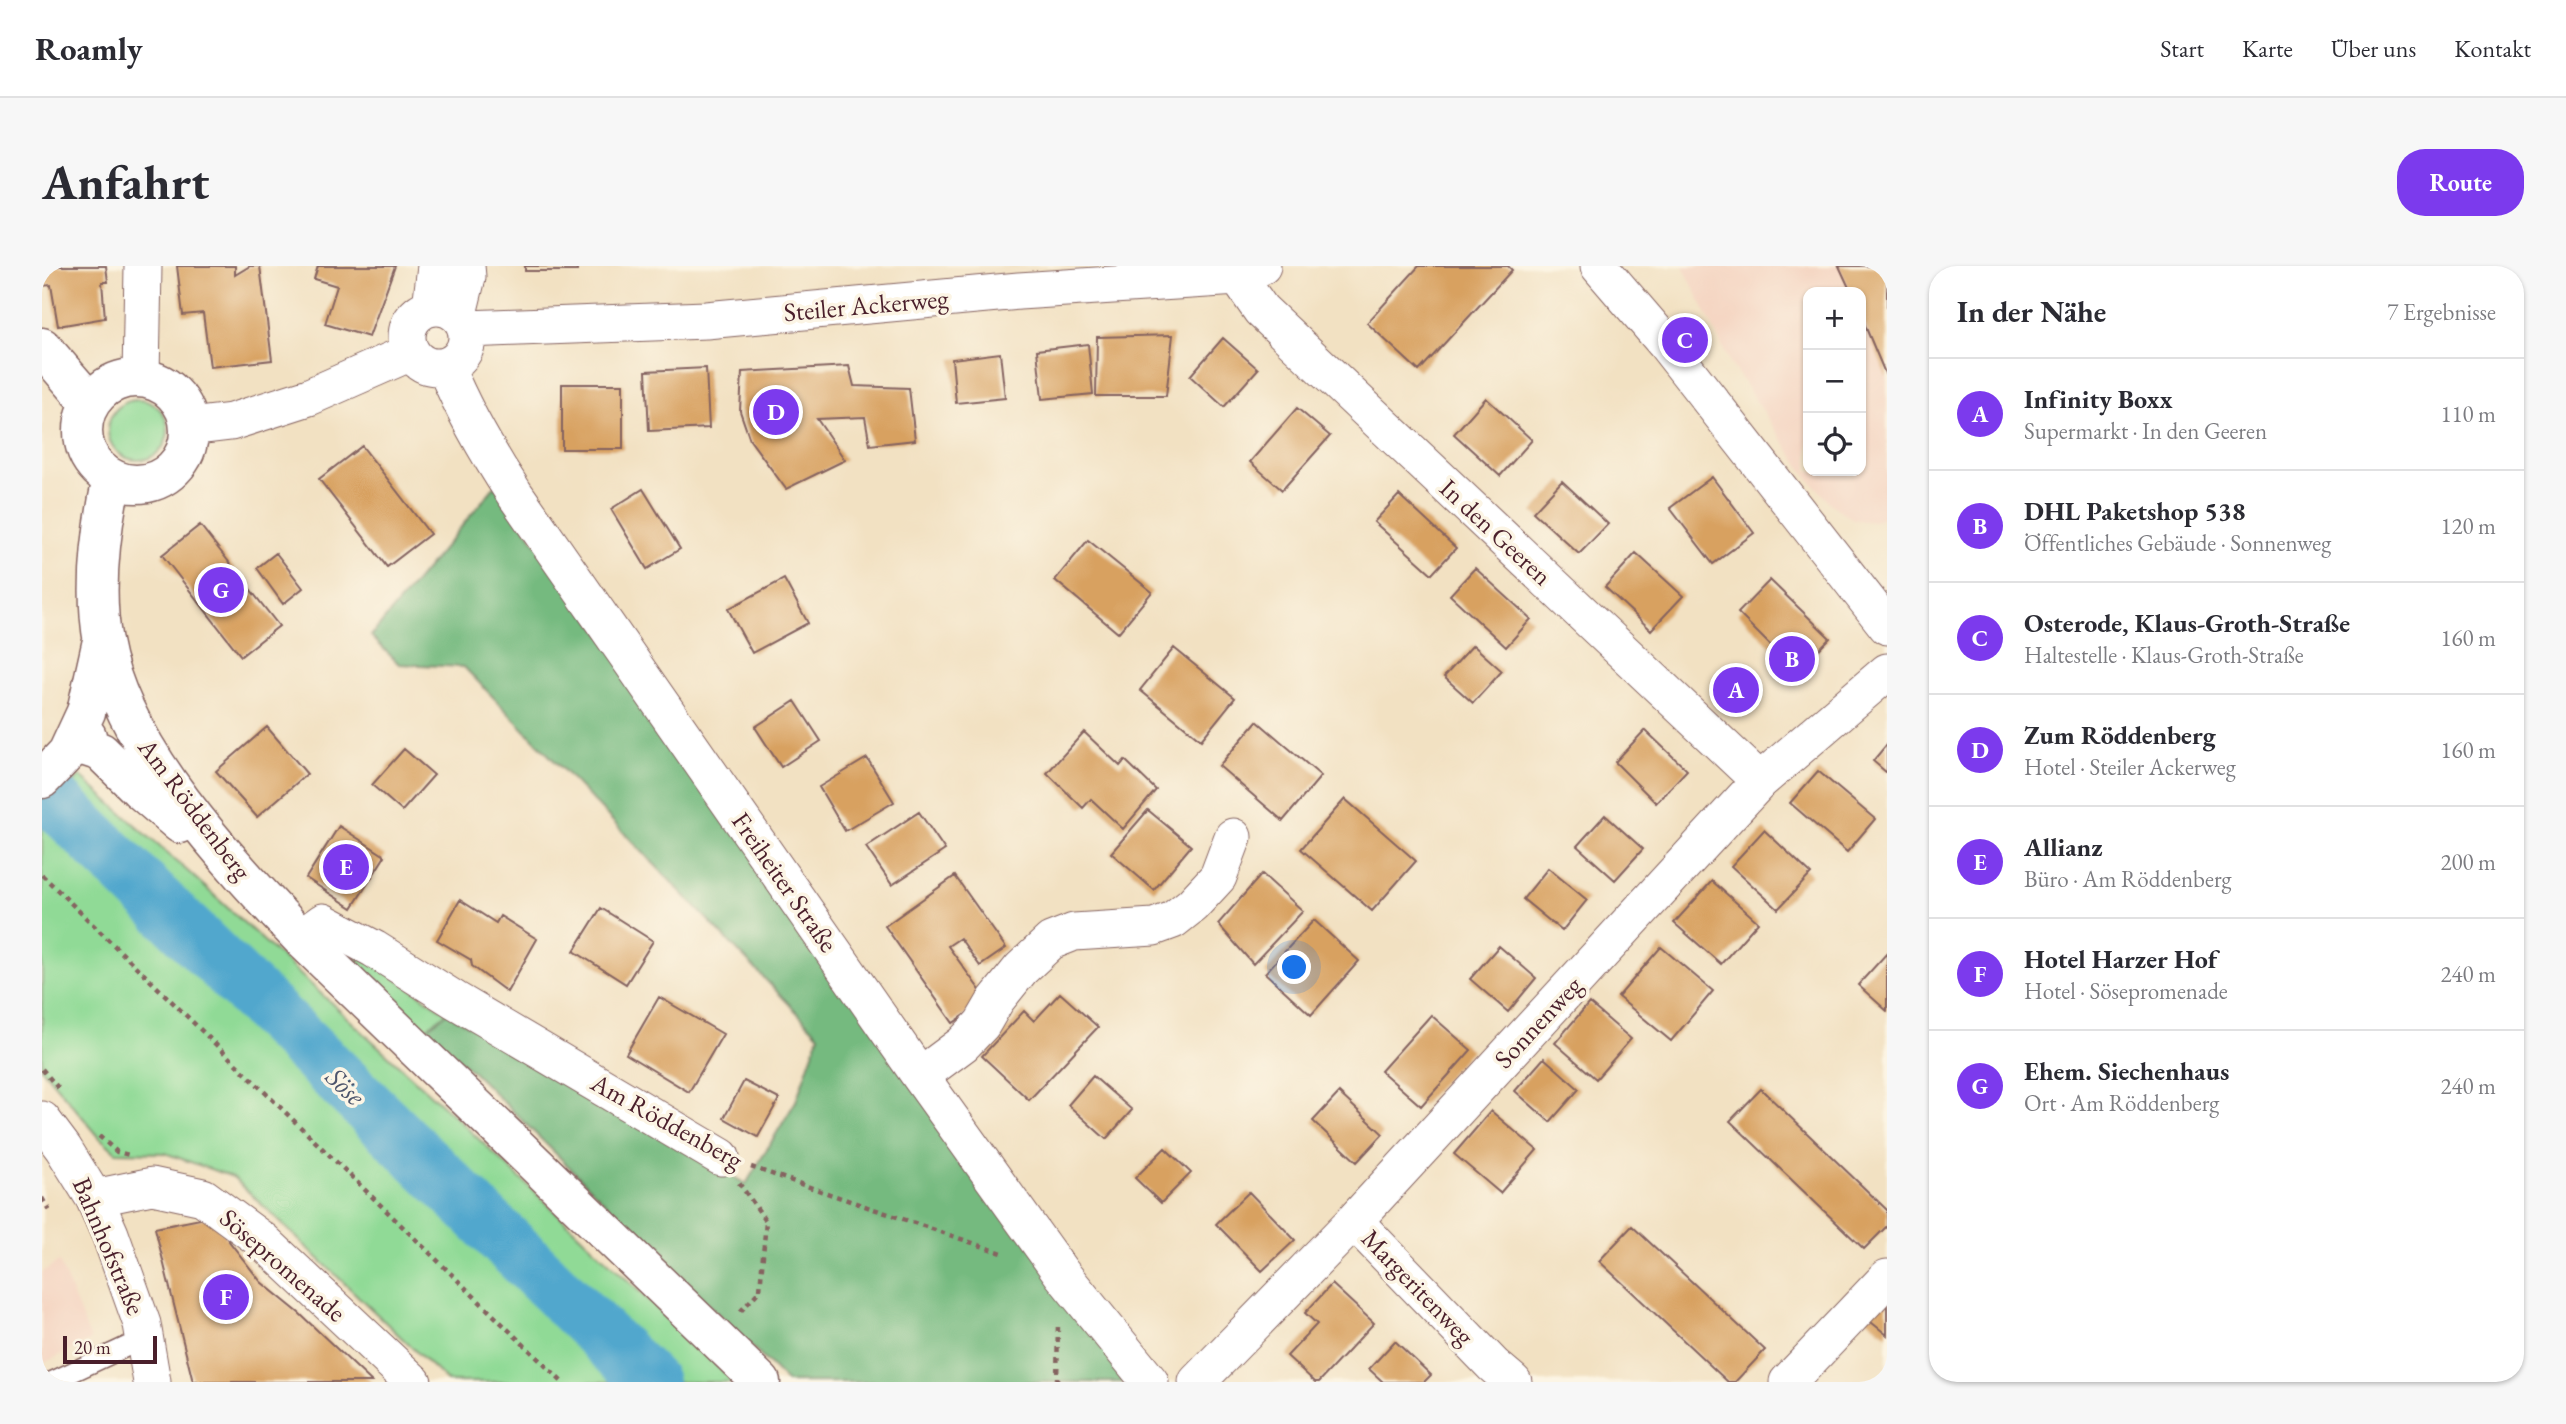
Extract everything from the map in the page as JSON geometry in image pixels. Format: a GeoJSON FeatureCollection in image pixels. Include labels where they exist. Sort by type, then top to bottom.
{"type":"FeatureCollection","features":[{"type":"Feature","properties":{"kind":"main road"},"geometry":{"type":"LineString","coordinates":[[42,347],[80,391],[93,400]]}},
{"type":"Feature","properties":{"kind":"main road"},"geometry":{"type":"LineString","coordinates":[[141,378],[153,380],[174,394],[182,404],[189,427],[185,452],[170,471],[149,482],[137,484],[113,478],[100,470],[85,444],[83,428],[86,413],[93,400],[114,383],[141,378]]}},
{"type":"Feature","properties":{"kind":"main road"},"geometry":{"type":"LineString","coordinates":[[62,759],[86,712],[102,639],[99,571],[107,502],[113,478]]}},
{"type":"Feature","properties":{"kind":"main road","name":"Am Röddenberg"},"geometry":{"type":"LineString","coordinates":[[102,639],[107,661],[124,706],[161,772],[233,862],[301,938],[761,1382]]}},
{"type":"Feature","properties":{"kind":"main road"},"geometry":{"type":"LineString","coordinates":[[62,759],[124,706]]}},
{"type":"Feature","properties":{"kind":"main road"},"geometry":{"type":"LineString","coordinates":[[62,759],[101,752],[139,789],[189,831],[233,862]]}},
{"type":"Feature","properties":{"kind":"street"},"geometry":{"type":"LineString","coordinates":[[141,378],[143,266]]}},
{"type":"Feature","properties":{"kind":"street"},"geometry":{"type":"LineString","coordinates":[[436,266],[452,317],[467,341],[464,352],[446,366],[426,365],[417,360],[407,343],[409,324],[414,316],[452,317]]}},
{"type":"Feature","properties":{"kind":"street"},"geometry":{"type":"LineString","coordinates":[[452,317],[467,277],[467,266]]}},
{"type":"Feature","properties":{"kind":"street"},"geometry":{"type":"LineString","coordinates":[[1600,266],[1666,344],[1887,626]]}},
{"type":"Feature","properties":{"kind":"street","name":"Steiler Ackerweg"},"geometry":{"type":"LineString","coordinates":[[452,317],[706,320],[1016,279],[1250,271]]}},
{"type":"Feature","properties":{"kind":"street","name":"In den Geeren"},"geometry":{"type":"LineString","coordinates":[[1250,271],[1261,310],[1760,781]]}},
{"type":"Feature","properties":{"kind":"street"},"geometry":{"type":"LineString","coordinates":[[189,427],[231,422],[309,397],[411,352]]}},
{"type":"Feature","properties":{"kind":"street","name":"Freiheiter Straße"},"geometry":{"type":"LineString","coordinates":[[446,366],[462,407],[514,493],[1062,1275],[1150,1382]]}},
{"type":"Feature","properties":{"kind":"street","name":"Sonnenweg"},"geometry":{"type":"LineString","coordinates":[[1197,1382],[1354,1221],[1760,781],[1887,671]]}},
{"type":"Feature","properties":{"kind":"street"},"geometry":{"type":"LineString","coordinates":[[920,1076],[963,1044],[982,1024],[996,1000],[1021,969],[1051,942],[1074,932],[1154,927],[1173,920],[1192,905],[1218,877],[1233,837]]}},
{"type":"Feature","properties":{"kind":"street","name":"Am Röddenberg"},"geometry":{"type":"LineString","coordinates":[[301,938],[323,922],[374,949],[728,1167]]}},
{"type":"Feature","properties":{"kind":"street","name":"Bahnhofstraße"},"geometry":{"type":"LineString","coordinates":[[54,1109],[64,1149],[94,1198],[142,1324],[152,1382]]}},
{"type":"Feature","properties":{"kind":"street","name":"Sösepromenade"},"geometry":{"type":"LineString","coordinates":[[94,1198],[152,1186],[204,1197],[262,1241],[413,1382]]}},
{"type":"Feature","properties":{"kind":"street","name":"Margeritenweg"},"geometry":{"type":"LineString","coordinates":[[1354,1221],[1493,1365],[1513,1382]]}},
{"type":"Feature","properties":{"kind":"street"},"geometry":{"type":"LineString","coordinates":[[1788,1382],[1887,1278]]}},
{"type":"Feature","properties":{"kind":"lane"},"geometry":{"type":"LineString","coordinates":[[51,1382],[145,1338]]}},
{"type":"Feature","properties":{"kind":"path"},"geometry":{"type":"LineString","coordinates":[[42,875],[562,1382]]}},
{"type":"Feature","properties":{"kind":"path"},"geometry":{"type":"LineString","coordinates":[[42,1069],[54,1109]]}},
{"type":"Feature","properties":{"kind":"path"},"geometry":{"type":"LineString","coordinates":[[92,1128],[117,1152],[140,1157],[152,1186]]}},
{"type":"Feature","properties":{"kind":"path"},"geometry":{"type":"LineString","coordinates":[[716,1339],[760,1290],[766,1221],[728,1167]]}},
{"type":"Feature","properties":{"kind":"path","name":"Am Röddenberg"},"geometry":{"type":"LineString","coordinates":[[728,1167],[1010,1256]]}},
{"type":"Feature","properties":{"kind":"path"},"geometry":{"type":"LineString","coordinates":[[42,1198],[49,1210]]}},
{"type":"Feature","properties":{"kind":"path"},"geometry":{"type":"LineString","coordinates":[[1057,1382],[1058,1319]]}},
{"type":"Feature","properties":{"kind":"shaded area"},"geometry":{"type":"Polygon","coordinates":[[[1683,266],[1887,266],[1887,515],[1872,522],[1853,519],[1832,505],[1807,476],[1866,476],[1866,287],[1803,287],[1803,470],[1731,364],[1683,266]]]}},
{"type":"Feature","properties":{"kind":"shaded area"},"geometry":{"type":"Polygon","coordinates":[[[59,1261],[91,1340],[42,1364],[42,1272],[59,1261]]]}},
{"type":"Feature","properties":{"kind":"green space"},"geometry":{"type":"Polygon","coordinates":[[[132,400],[144,400],[160,408],[166,418],[166,442],[160,452],[144,460],[132,460],[116,452],[108,436],[108,424],[116,408],[132,400]]]}},
{"type":"Feature","properties":{"kind":"green space"},"geometry":{"type":"Polygon","coordinates":[[[495,486],[1137,1382],[787,1382],[471,1070],[424,1030],[447,1013],[746,1184],[796,1101],[819,1035],[464,667],[399,664],[371,636],[495,486]]]}},
{"type":"Feature","properties":{"kind":"green space"},"geometry":{"type":"Polygon","coordinates":[[[80,776],[466,1127],[735,1382],[448,1382],[233,1177],[165,1153],[116,1152],[100,1138],[42,1069],[42,817],[80,776]]]}},
{"type":"Feature","properties":{"kind":"green space"},"geometry":{"type":"Polygon","coordinates":[[[345,943],[447,1013],[424,1030],[368,975],[345,943]]]}},
{"type":"Feature","properties":{"kind":"building"},"geometry":{"type":"Polygon","coordinates":[[[42,266],[106,266],[108,282],[102,282],[105,318],[58,326],[51,285],[42,286],[42,266]]]}},
{"type":"Feature","properties":{"kind":"building"},"geometry":{"type":"Polygon","coordinates":[[[177,266],[235,266],[235,275],[250,266],[260,266],[272,360],[210,367],[203,313],[183,315],[177,266]]]}},
{"type":"Feature","properties":{"kind":"building"},"geometry":{"type":"Polygon","coordinates":[[[318,266],[395,266],[369,337],[325,324],[337,286],[314,279],[318,266]]]}},
{"type":"Feature","properties":{"kind":"building"},"geometry":{"type":"Polygon","coordinates":[[[525,266],[577,266],[577,271],[525,271],[525,266]]]}},
{"type":"Feature","properties":{"kind":"building"},"geometry":{"type":"Polygon","coordinates":[[[1419,266],[1508,266],[1512,270],[1419,371],[1367,323],[1419,266]]]}},
{"type":"Feature","properties":{"kind":"building"},"geometry":{"type":"Polygon","coordinates":[[[1839,266],[1887,266],[1887,378],[1866,328],[1866,287],[1849,287],[1839,266]]]}},
{"type":"Feature","properties":{"kind":"building"},"geometry":{"type":"Polygon","coordinates":[[[1173,335],[1166,396],[1096,396],[1097,337],[1173,335]]]}},
{"type":"Feature","properties":{"kind":"building"},"geometry":{"type":"Polygon","coordinates":[[[1223,338],[1258,369],[1224,407],[1190,376],[1223,338]]]}},
{"type":"Feature","properties":{"kind":"building"},"geometry":{"type":"Polygon","coordinates":[[[1088,344],[1093,394],[1042,399],[1037,350],[1088,344]]]}},
{"type":"Feature","properties":{"kind":"building"},"geometry":{"type":"Polygon","coordinates":[[[1000,353],[1005,398],[956,403],[952,359],[1000,353]]]}},
{"type":"Feature","properties":{"kind":"building"},"geometry":{"type":"Polygon","coordinates":[[[849,366],[854,386],[909,388],[915,440],[870,445],[865,417],[817,419],[845,460],[786,489],[750,440],[740,411],[742,372],[849,366]]]}},
{"type":"Feature","properties":{"kind":"building"},"geometry":{"type":"Polygon","coordinates":[[[706,368],[709,428],[649,431],[646,371],[706,368]]]}},
{"type":"Feature","properties":{"kind":"building"},"geometry":{"type":"Polygon","coordinates":[[[562,384],[623,384],[623,449],[562,449],[562,384]]]}},
{"type":"Feature","properties":{"kind":"building"},"geometry":{"type":"Polygon","coordinates":[[[1486,398],[1532,440],[1500,476],[1454,434],[1486,398]]]}},
{"type":"Feature","properties":{"kind":"building"},"geometry":{"type":"Polygon","coordinates":[[[1297,408],[1330,436],[1282,490],[1250,462],[1297,408]]]}},
{"type":"Feature","properties":{"kind":"building"},"geometry":{"type":"Polygon","coordinates":[[[362,446],[430,534],[387,567],[319,479],[362,446]]]}},
{"type":"Feature","properties":{"kind":"building"},"geometry":{"type":"Polygon","coordinates":[[[1712,477],[1754,533],[1713,564],[1670,508],[1712,477]]]}},
{"type":"Feature","properties":{"kind":"building"},"geometry":{"type":"Polygon","coordinates":[[[1562,481],[1608,524],[1579,554],[1533,512],[1562,481]]]}},
{"type":"Feature","properties":{"kind":"building"},"geometry":{"type":"Polygon","coordinates":[[[643,489],[680,549],[647,569],[611,509],[643,489]]]}},
{"type":"Feature","properties":{"kind":"building"},"geometry":{"type":"Polygon","coordinates":[[[1399,495],[1456,548],[1432,574],[1374,522],[1399,495]]]}},
{"type":"Feature","properties":{"kind":"building"},"geometry":{"type":"Polygon","coordinates":[[[200,525],[279,626],[241,656],[162,555],[200,525]]]}},
{"type":"Feature","properties":{"kind":"building"},"geometry":{"type":"Polygon","coordinates":[[[1088,540],[1152,592],[1118,633],[1055,580],[1088,540]]]}},
{"type":"Feature","properties":{"kind":"building"},"geometry":{"type":"Polygon","coordinates":[[[276,553],[303,588],[283,604],[257,568],[276,553]]]}},
{"type":"Feature","properties":{"kind":"building"},"geometry":{"type":"Polygon","coordinates":[[[1636,553],[1683,596],[1651,630],[1605,587],[1636,553]]]}},
{"type":"Feature","properties":{"kind":"building"},"geometry":{"type":"Polygon","coordinates":[[[1475,568],[1531,619],[1506,647],[1450,595],[1475,568]]]}},
{"type":"Feature","properties":{"kind":"building"},"geometry":{"type":"Polygon","coordinates":[[[784,579],[808,623],[752,653],[728,609],[784,579]]]}},
{"type":"Feature","properties":{"kind":"building"},"geometry":{"type":"Polygon","coordinates":[[[1770,580],[1830,638],[1797,672],[1738,613],[1770,580]]]}},
{"type":"Feature","properties":{"kind":"building"},"geometry":{"type":"Polygon","coordinates":[[[1473,645],[1502,671],[1473,703],[1444,677],[1473,645]]]}},
{"type":"Feature","properties":{"kind":"building"},"geometry":{"type":"Polygon","coordinates":[[[1174,648],[1235,698],[1201,740],[1140,690],[1174,648]]]}},
{"type":"Feature","properties":{"kind":"building"},"geometry":{"type":"Polygon","coordinates":[[[1743,674],[1752,683],[1730,707],[1721,698],[1743,674]]]}},
{"type":"Feature","properties":{"kind":"building"},"geometry":{"type":"Polygon","coordinates":[[[795,701],[821,741],[781,767],[755,727],[795,701]]]}},
{"type":"Feature","properties":{"kind":"building"},"geometry":{"type":"Polygon","coordinates":[[[1257,721],[1321,776],[1283,821],[1219,766],[1257,721]]]}},
{"type":"Feature","properties":{"kind":"building"},"geometry":{"type":"Polygon","coordinates":[[[267,727],[307,774],[257,817],[216,771],[267,727]]]}},
{"type":"Feature","properties":{"kind":"building"},"geometry":{"type":"Polygon","coordinates":[[[1645,730],[1687,770],[1656,803],[1615,762],[1645,730]]]}},
{"type":"Feature","properties":{"kind":"building"},"geometry":{"type":"Polygon","coordinates":[[[1084,732],[1120,766],[1125,760],[1156,790],[1123,829],[1091,799],[1083,808],[1047,773],[1084,732]]]}},
{"type":"Feature","properties":{"kind":"building"},"geometry":{"type":"Polygon","coordinates":[[[1887,744],[1887,773],[1873,761],[1887,744]]]}},
{"type":"Feature","properties":{"kind":"building"},"geometry":{"type":"Polygon","coordinates":[[[404,749],[434,775],[402,811],[372,785],[404,749]]]}},
{"type":"Feature","properties":{"kind":"building"},"geometry":{"type":"Polygon","coordinates":[[[867,758],[894,802],[845,831],[819,787],[867,758]]]}},
{"type":"Feature","properties":{"kind":"building"},"geometry":{"type":"Polygon","coordinates":[[[1818,771],[1875,819],[1847,852],[1790,803],[1818,771]]]}},
{"type":"Feature","properties":{"kind":"building"},"geometry":{"type":"Polygon","coordinates":[[[1345,799],[1416,861],[1372,911],[1301,849],[1345,799]]]}},
{"type":"Feature","properties":{"kind":"building"},"geometry":{"type":"Polygon","coordinates":[[[1148,810],[1191,846],[1154,890],[1111,853],[1148,810]]]}},
{"type":"Feature","properties":{"kind":"building"},"geometry":{"type":"Polygon","coordinates":[[[919,812],[945,850],[892,885],[866,847],[919,812]]]}},
{"type":"Feature","properties":{"kind":"building"},"geometry":{"type":"Polygon","coordinates":[[[1605,815],[1643,849],[1615,880],[1577,846],[1605,815]]]}},
{"type":"Feature","properties":{"kind":"building"},"geometry":{"type":"Polygon","coordinates":[[[339,826],[385,856],[352,908],[306,878],[339,826]]]}},
{"type":"Feature","properties":{"kind":"building"},"geometry":{"type":"Polygon","coordinates":[[[1764,830],[1811,874],[1778,909],[1731,866],[1764,830]]]}},
{"type":"Feature","properties":{"kind":"building"},"geometry":{"type":"Polygon","coordinates":[[[1548,868],[1587,900],[1562,931],[1523,899],[1548,868]]]}},
{"type":"Feature","properties":{"kind":"building"},"geometry":{"type":"Polygon","coordinates":[[[1262,874],[1303,911],[1253,964],[1218,924],[1262,874]]]}},
{"type":"Feature","properties":{"kind":"building"},"geometry":{"type":"Polygon","coordinates":[[[955,876],[1006,948],[980,966],[960,938],[948,946],[987,1000],[953,1023],[885,926],[955,876]]]}},
{"type":"Feature","properties":{"kind":"building"},"geometry":{"type":"Polygon","coordinates":[[[1712,881],[1758,922],[1721,964],[1674,923],[1712,881]]]}},
{"type":"Feature","properties":{"kind":"building"},"geometry":{"type":"Polygon","coordinates":[[[460,900],[496,923],[500,916],[537,939],[507,992],[472,966],[471,960],[437,940],[460,900]]]}},
{"type":"Feature","properties":{"kind":"building"},"geometry":{"type":"Polygon","coordinates":[[[601,908],[653,941],[626,984],[574,951],[601,908]]]}},
{"type":"Feature","properties":{"kind":"building"},"geometry":{"type":"Polygon","coordinates":[[[1314,920],[1359,961],[1311,1015],[1265,973],[1314,920]]]}},
{"type":"Feature","properties":{"kind":"building"},"geometry":{"type":"Polygon","coordinates":[[[1499,946],[1536,978],[1508,1012],[1470,979],[1499,946]]]}},
{"type":"Feature","properties":{"kind":"building"},"geometry":{"type":"Polygon","coordinates":[[[1661,947],[1713,991],[1671,1041],[1618,997],[1661,947]]]}},
{"type":"Feature","properties":{"kind":"building"},"geometry":{"type":"Polygon","coordinates":[[[1887,953],[1887,1011],[1858,985],[1887,953]]]}},
{"type":"Feature","properties":{"kind":"building"},"geometry":{"type":"Polygon","coordinates":[[[1060,993],[1098,1027],[1029,1100],[982,1056],[1024,1011],[1034,1021],[1060,993]]]}},
{"type":"Feature","properties":{"kind":"building"},"geometry":{"type":"Polygon","coordinates":[[[659,997],[723,1034],[689,1092],[626,1054],[659,997]]]}},
{"type":"Feature","properties":{"kind":"building"},"geometry":{"type":"Polygon","coordinates":[[[1589,1003],[1631,1039],[1596,1079],[1555,1043],[1589,1003]]]}},
{"type":"Feature","properties":{"kind":"building"},"geometry":{"type":"Polygon","coordinates":[[[1431,1015],[1471,1050],[1421,1106],[1381,1071],[1431,1015]]]}},
{"type":"Feature","properties":{"kind":"building"},"geometry":{"type":"Polygon","coordinates":[[[1544,1058],[1579,1089],[1550,1122],[1515,1091],[1544,1058]]]}},
{"type":"Feature","properties":{"kind":"building"},"geometry":{"type":"Polygon","coordinates":[[[1093,1076],[1132,1110],[1106,1139],[1068,1105],[1093,1076]]]}},
{"type":"Feature","properties":{"kind":"building"},"geometry":{"type":"Polygon","coordinates":[[[744,1081],[779,1099],[758,1137],[724,1118],[744,1081]]]}},
{"type":"Feature","properties":{"kind":"building"},"geometry":{"type":"Polygon","coordinates":[[[1761,1089],[1887,1210],[1887,1226],[1864,1249],[1730,1121],[1761,1089]]]}},
{"type":"Feature","properties":{"kind":"building"},"geometry":{"type":"Polygon","coordinates":[[[1339,1093],[1383,1134],[1357,1162],[1313,1121],[1339,1093]]]}},
{"type":"Feature","properties":{"kind":"building"},"geometry":{"type":"Polygon","coordinates":[[[1491,1111],[1537,1150],[1500,1193],[1454,1154],[1491,1111]]]}},
{"type":"Feature","properties":{"kind":"building"},"geometry":{"type":"Polygon","coordinates":[[[1165,1148],[1191,1173],[1161,1203],[1135,1178],[1165,1148]]]}},
{"type":"Feature","properties":{"kind":"building"},"geometry":{"type":"Polygon","coordinates":[[[1249,1192],[1295,1240],[1262,1271],[1216,1224],[1249,1192]]]}},
{"type":"Feature","properties":{"kind":"building"},"geometry":{"type":"Polygon","coordinates":[[[210,1217],[261,1282],[299,1313],[372,1382],[193,1382],[155,1228],[210,1217]]]}},
{"type":"Feature","properties":{"kind":"building"},"geometry":{"type":"Polygon","coordinates":[[[1632,1226],[1765,1350],[1735,1382],[1728,1382],[1599,1261],[1632,1226]]]}},
{"type":"Feature","properties":{"kind":"building"},"geometry":{"type":"Polygon","coordinates":[[[1332,1284],[1374,1323],[1319,1382],[1315,1382],[1287,1356],[1317,1324],[1305,1313],[1332,1284]]]}},
{"type":"Feature","properties":{"kind":"building"},"geometry":{"type":"Polygon","coordinates":[[[1887,1292],[1887,1335],[1866,1318],[1887,1292]]]}},
{"type":"Feature","properties":{"kind":"building"},"geometry":{"type":"Polygon","coordinates":[[[1395,1341],[1431,1375],[1424,1382],[1383,1382],[1369,1369],[1395,1341]]]}},
{"type":"Feature","properties":{"kind":"waterway","name":"Söse"},"geometry":{"type":"LineString","coordinates":[[42,789],[650,1382]]}},
{"type":"Feature","properties":{"kind":"place","name":"Osterode, Klaus-Groth-Straße"},"geometry":{"type":"Point","coordinates":[1685,340]}},
{"type":"Feature","properties":{"kind":"place","name":"Zum Röddenberg"},"geometry":{"type":"Point","coordinates":[776,412]}},
{"type":"Feature","properties":{"kind":"place","name":"Ehem. Siechenhaus"},"geometry":{"type":"Point","coordinates":[221,590]}},
{"type":"Feature","properties":{"kind":"place","name":"DHL Paketshop 538"},"geometry":{"type":"Point","coordinates":[1792,659]}},
{"type":"Feature","properties":{"kind":"place","name":"Infinity Boxx"},"geometry":{"type":"Point","coordinates":[1736,690]}},
{"type":"Feature","properties":{"kind":"place","name":"Allianz"},"geometry":{"type":"Point","coordinates":[346,867]}},
{"type":"Feature","properties":{"kind":"place","name":"Hotel Harzer Hof"},"geometry":{"type":"Point","coordinates":[226,1297]}}]}
